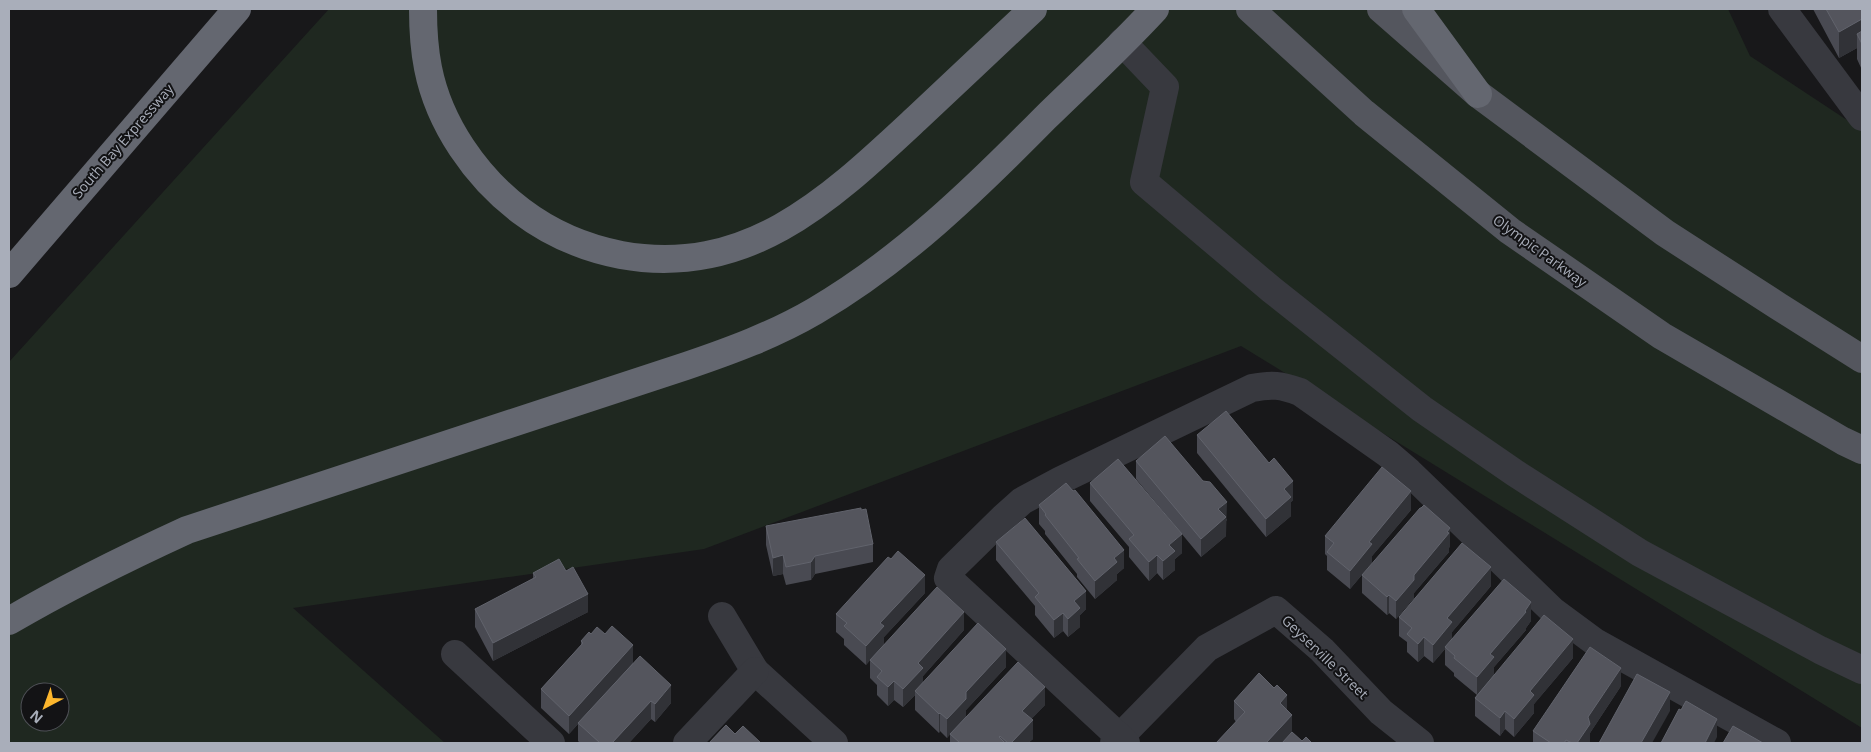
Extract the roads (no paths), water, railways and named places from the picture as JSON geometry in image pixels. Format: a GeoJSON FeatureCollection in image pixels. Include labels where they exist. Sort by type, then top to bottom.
{"type":"FeatureCollection","features":[{"type":"Feature","properties":{"kind":"highway","name":"South Bay Expressway"},"geometry":{"type":"LineString","coordinates":[[9,274],[238,9]]}},
{"type":"Feature","properties":{"kind":"highway"},"geometry":{"type":"LineString","coordinates":[[423,9],[428,70],[437,99],[466,155],[486,180],[531,219],[581,244],[635,257],[663,259],[691,258],[739,246],[783,227],[810,210],[846,183],[1033,9]]}},
{"type":"Feature","properties":{"kind":"highway"},"geometry":{"type":"LineString","coordinates":[[9,621],[54,594],[120,560],[187,530],[721,354],[772,333],[813,312],[890,262],[925,233],[979,185],[1155,9]]}},
{"type":"Feature","properties":{"kind":"highway"},"geometry":{"type":"LineString","coordinates":[[1416,9],[1478,94]]}},
{"type":"Feature","properties":{"kind":"main road","name":"Olympic Parkway"},"geometry":{"type":"LineString","coordinates":[[1250,9],[1364,113],[1510,231],[1662,336],[1843,441],[1862,450]]}},
{"type":"Feature","properties":{"kind":"main road"},"geometry":{"type":"LineString","coordinates":[[1381,9],[1478,94],[1665,233],[1862,359]]}},
{"type":"Feature","properties":{"kind":"street"},"geometry":{"type":"LineString","coordinates":[[1782,9],[1862,117]]}},
{"type":"Feature","properties":{"kind":"street"},"geometry":{"type":"LineString","coordinates":[[1122,42],[1165,87],[1144,182],[1159,195],[1272,290],[1422,409],[1515,473],[1640,553],[1820,650],[1862,670]]}},
{"type":"Feature","properties":{"kind":"street"},"geometry":{"type":"LineString","coordinates":[[1120,741],[948,578],[951,569],[1002,518],[1022,501],[1060,480],[1252,388],[1271,384],[1285,386],[1300,392],[1388,454],[1553,610],[1573,626],[1596,642],[1777,743]]}},
{"type":"Feature","properties":{"kind":"street","name":"Geyserville Street"},"geometry":{"type":"LineString","coordinates":[[1120,741],[1207,648],[1276,610],[1322,650],[1381,712],[1420,743]]}},
{"type":"Feature","properties":{"kind":"street"},"geometry":{"type":"LineString","coordinates":[[722,616],[755,671],[834,743]]}},
{"type":"Feature","properties":{"kind":"street"},"geometry":{"type":"LineString","coordinates":[[455,654],[551,743]]}},
{"type":"Feature","properties":{"kind":"street"},"geometry":{"type":"LineString","coordinates":[[687,743],[755,671]]}}]}
